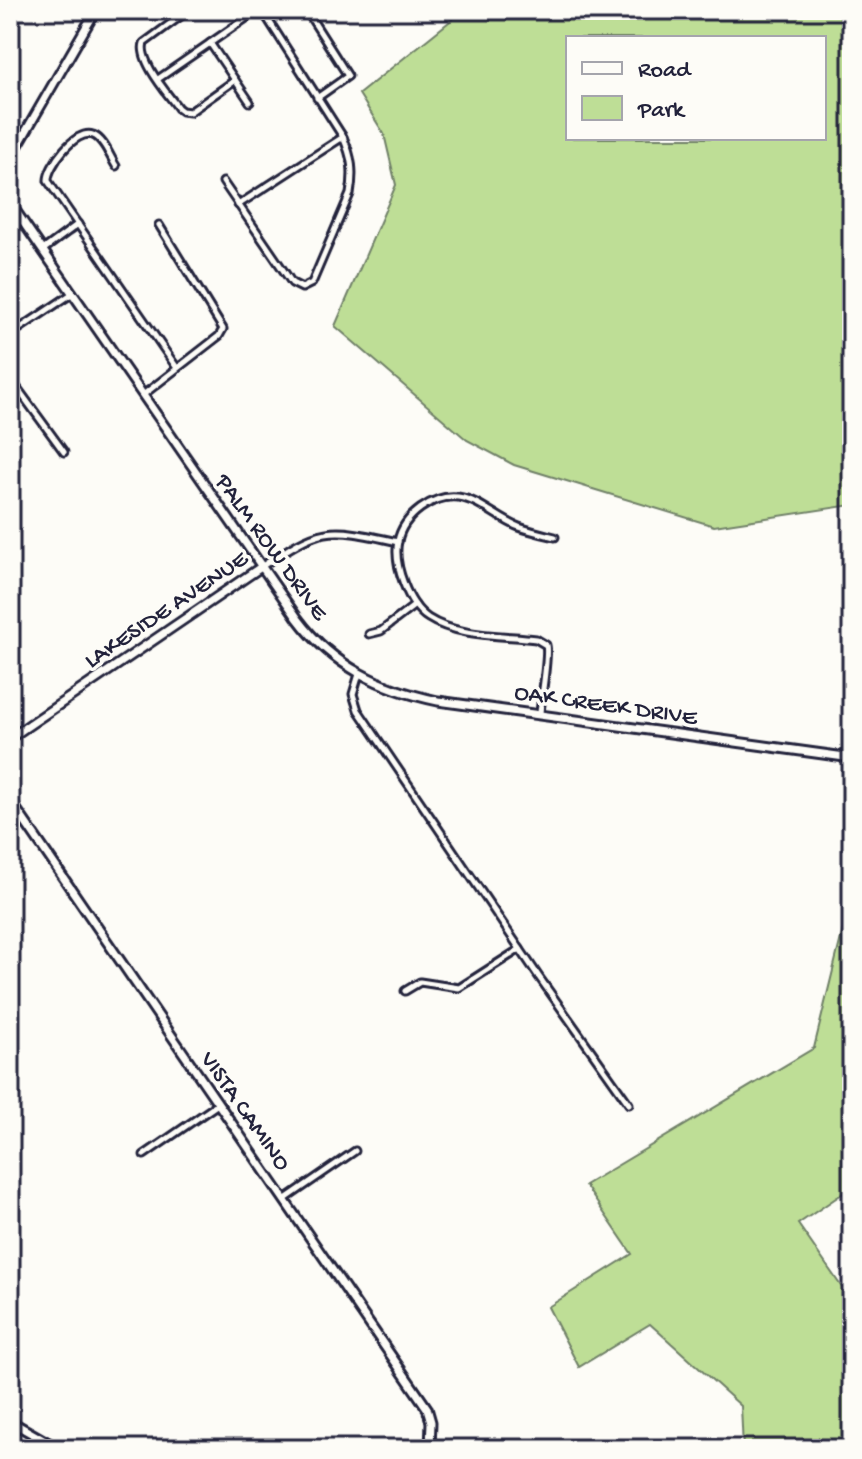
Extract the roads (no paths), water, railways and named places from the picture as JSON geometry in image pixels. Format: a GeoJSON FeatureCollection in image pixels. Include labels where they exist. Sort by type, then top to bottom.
{"type":"FeatureCollection","features":[{"type":"Feature","properties":{"kind":"street"},"geometry":{"type":"LineString","coordinates":[[10,159],[96,10]]}},
{"type":"Feature","properties":{"kind":"street"},"geometry":{"type":"LineString","coordinates":[[189,10],[146,40],[141,50],[158,79],[178,108],[190,112],[235,80]]}},
{"type":"Feature","properties":{"kind":"street"},"geometry":{"type":"LineString","coordinates":[[158,79],[260,10],[343,137],[352,157],[350,194],[312,283],[302,288],[292,283],[223,182]]}},
{"type":"Feature","properties":{"kind":"street"},"geometry":{"type":"LineString","coordinates":[[306,10],[348,76],[317,98]]}},
{"type":"Feature","properties":{"kind":"street"},"geometry":{"type":"LineString","coordinates":[[210,43],[250,102]]}},
{"type":"Feature","properties":{"kind":"street"},"geometry":{"type":"LineString","coordinates":[[116,166],[101,140],[95,135],[84,134],[72,141],[48,172],[49,184],[177,368]]}},
{"type":"Feature","properties":{"kind":"street"},"geometry":{"type":"LineString","coordinates":[[238,205],[343,137]]}},
{"type":"Feature","properties":{"kind":"street","name":"PALM ROW DRIVE"},"geometry":{"type":"LineString","coordinates":[[10,203],[312,636],[334,657],[359,674]]}},
{"type":"Feature","properties":{"kind":"street"},"geometry":{"type":"LineString","coordinates":[[43,250],[78,224]]}},
{"type":"Feature","properties":{"kind":"street"},"geometry":{"type":"LineString","coordinates":[[143,395],[219,336],[223,326],[159,225]]}},
{"type":"Feature","properties":{"kind":"street"},"geometry":{"type":"LineString","coordinates":[[10,335],[73,293]]}},
{"type":"Feature","properties":{"kind":"street"},"geometry":{"type":"LineString","coordinates":[[10,378],[64,452]]}},
{"type":"Feature","properties":{"kind":"street"},"geometry":{"type":"LineString","coordinates":[[540,713],[548,653],[544,643],[536,639],[454,629],[426,617],[407,593],[402,579],[398,542],[411,517],[421,509],[444,498],[457,497],[475,502],[519,527],[555,537]]}},
{"type":"Feature","properties":{"kind":"street","name":"LAKESIDE AVENUE"},"geometry":{"type":"LineString","coordinates":[[10,738],[303,539],[320,533],[352,532],[398,542]]}},
{"type":"Feature","properties":{"kind":"street"},"geometry":{"type":"LineString","coordinates":[[369,634],[381,631],[415,605]]}},
{"type":"Feature","properties":{"kind":"street"},"geometry":{"type":"LineString","coordinates":[[359,674],[353,694],[358,710],[629,1104]]}},
{"type":"Feature","properties":{"kind":"street","name":"OAK CREEK DRIVE"},"geometry":{"type":"LineString","coordinates":[[359,674],[404,694],[852,758]]}},
{"type":"Feature","properties":{"kind":"street","name":"VISTA CAMINO"},"geometry":{"type":"LineString","coordinates":[[10,800],[427,1408],[431,1422],[430,1449]]}},
{"type":"Feature","properties":{"kind":"street"},"geometry":{"type":"LineString","coordinates":[[405,991],[420,982],[459,988],[520,949]]}},
{"type":"Feature","properties":{"kind":"street"},"geometry":{"type":"LineString","coordinates":[[144,1155],[218,1104]]}},
{"type":"Feature","properties":{"kind":"street"},"geometry":{"type":"LineString","coordinates":[[284,1200],[355,1151]]}},
{"type":"Feature","properties":{"kind":"street"},"geometry":{"type":"LineString","coordinates":[[10,1421],[59,1449]]}}]}
